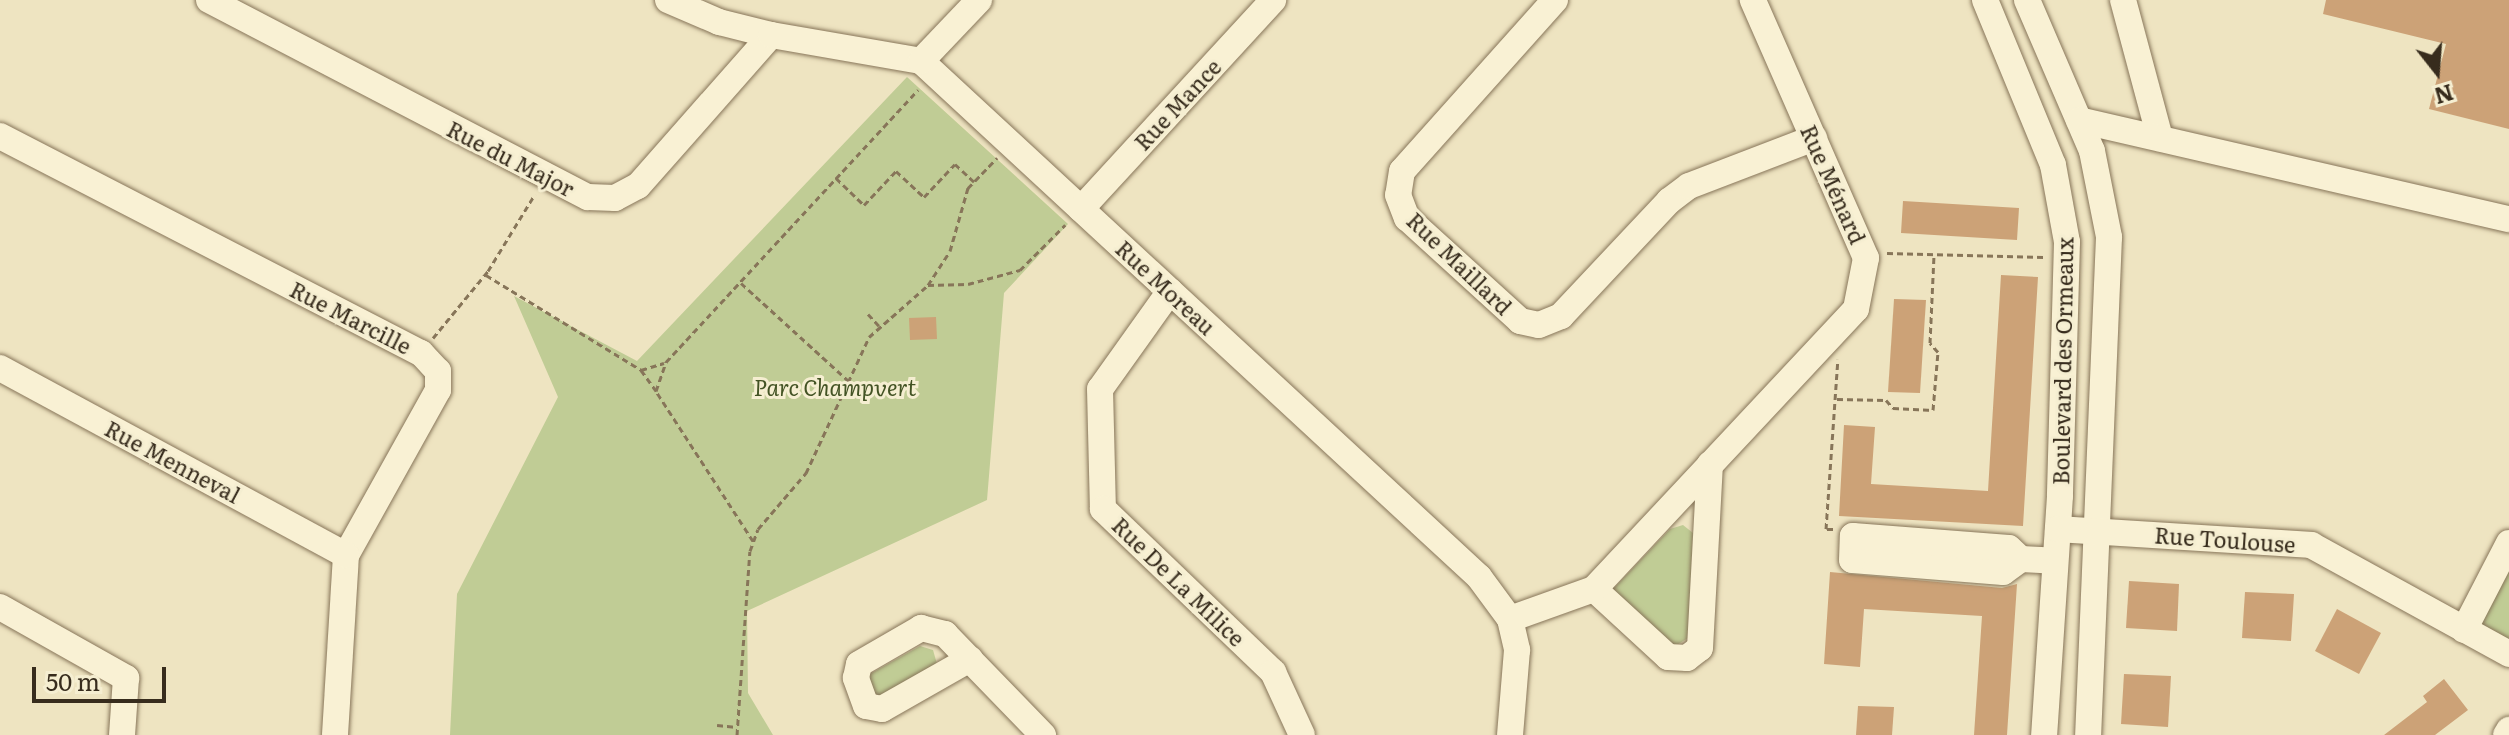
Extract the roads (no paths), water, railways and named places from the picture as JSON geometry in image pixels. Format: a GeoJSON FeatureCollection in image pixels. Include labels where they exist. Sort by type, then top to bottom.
{"type":"FeatureCollection","features":[{"type":"Feature","properties":{"kind":"street","name":"Rue du Major"},"geometry":{"type":"LineString","coordinates":[[209,0],[588,197],[615,198],[638,186],[771,35]]}},
{"type":"Feature","properties":{"kind":"street"},"geometry":{"type":"LineString","coordinates":[[668,0],[719,22],[928,67],[979,0]]}},
{"type":"Feature","properties":{"kind":"street","name":"Rue Mance"},"geometry":{"type":"LineString","coordinates":[[1081,209],[1273,0]]}},
{"type":"Feature","properties":{"kind":"street","name":"Rue Maillard"},"geometry":{"type":"LineString","coordinates":[[1555,0],[1402,171],[1398,195],[1407,218],[1520,321],[1539,325],[1561,316],[1669,201],[1689,186],[1814,138]]}},
{"type":"Feature","properties":{"kind":"street","name":"Rue Ménard"},"geometry":{"type":"LineString","coordinates":[[1510,619],[1594,589],[1856,309],[1864,283],[1864,252],[1753,0]]}},
{"type":"Feature","properties":{"kind":"street","name":"Boulevard des Ormeaux"},"geometry":{"type":"LineString","coordinates":[[1985,0],[2053,165],[2067,258],[2058,529],[2044,735]]}},
{"type":"Feature","properties":{"kind":"street","name":"Boulevard des Ormeaux"},"geometry":{"type":"LineString","coordinates":[[2027,0],[2092,151],[2109,237],[2101,530],[2088,735]]}},
{"type":"Feature","properties":{"kind":"street"},"geometry":{"type":"LineString","coordinates":[[2123,0],[2160,138]]}},
{"type":"Feature","properties":{"kind":"street","name":"Rue Moreau"},"geometry":{"type":"LineString","coordinates":[[928,67],[1479,577],[1510,619],[1517,650],[1510,735]]}},
{"type":"Feature","properties":{"kind":"street"},"geometry":{"type":"LineString","coordinates":[[2079,120],[2509,219]]}},
{"type":"Feature","properties":{"kind":"street","name":"Rue Marcille"},"geometry":{"type":"LineString","coordinates":[[0,136],[421,353],[438,371],[438,390],[346,555],[335,735]]}},
{"type":"Feature","properties":{"kind":"street","name":"Rue De La Milice"},"geometry":{"type":"LineString","coordinates":[[1170,291],[1100,389],[1103,509],[1273,672],[1302,735]]}},
{"type":"Feature","properties":{"kind":"street","name":"Rue Menneval"},"geometry":{"type":"LineString","coordinates":[[0,368],[346,555]]}},
{"type":"Feature","properties":{"kind":"street"},"geometry":{"type":"LineString","coordinates":[[1594,589],[1668,657],[1687,658],[1700,648],[1710,464]]}},
{"type":"Feature","properties":{"kind":"street","name":"Rue Toulouse"},"geometry":{"type":"LineString","coordinates":[[2058,529],[2311,545],[2509,654]]}},
{"type":"Feature","properties":{"kind":"street"},"geometry":{"type":"LineString","coordinates":[[2021,559],[2003,572],[1852,560],[1853,536],[2009,548],[2021,559],[2055,561]]}},
{"type":"Feature","properties":{"kind":"street"},"geometry":{"type":"LineString","coordinates":[[2464,630],[2509,543]]}},
{"type":"Feature","properties":{"kind":"street"},"geometry":{"type":"LineString","coordinates":[[0,607],[126,678],[122,735]]}},
{"type":"Feature","properties":{"kind":"street"},"geometry":{"type":"LineString","coordinates":[[970,659],[1043,735]]}},
{"type":"Feature","properties":{"kind":"street"},"geometry":{"type":"LineString","coordinates":[[2506,735],[2509,730]]}},
{"type":"Feature","properties":{"kind":"park label","name":"Parc Champvert"},"geometry":{"type":"Point","coordinates":[835,387]}}]}
